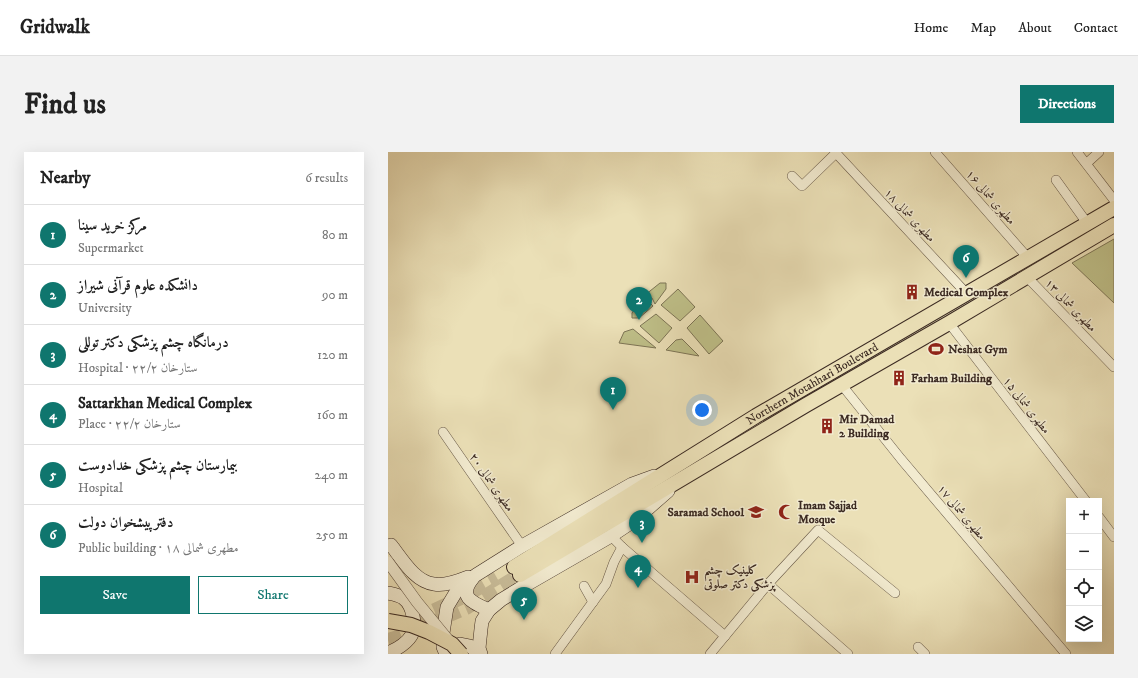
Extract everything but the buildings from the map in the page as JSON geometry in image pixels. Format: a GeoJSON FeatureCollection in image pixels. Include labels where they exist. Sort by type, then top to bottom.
{"type":"FeatureCollection","features":[{"type":"Feature","properties":{"kind":"main road","name":"Northern Motahhari Boulevard"},"geometry":{"type":"LineString","coordinates":[[674,476],[756,416],[1114,208]]}},
{"type":"Feature","properties":{"kind":"main road","name":"Northern Motahhari Boulevard"},"geometry":{"type":"LineString","coordinates":[[517,571],[674,476],[842,384],[1113,228]]}},
{"type":"Feature","properties":{"kind":"main road"},"geometry":{"type":"LineString","coordinates":[[480,654],[479,648],[482,621],[489,610],[501,600],[611,536],[635,520],[674,476]]}},
{"type":"Feature","properties":{"kind":"main road"},"geometry":{"type":"LineString","coordinates":[[452,652],[443,646],[443,633],[447,607],[460,587],[522,546],[632,484],[674,476]]}},
{"type":"Feature","properties":{"kind":"main road"},"geometry":{"type":"LineString","coordinates":[[388,653],[398,648],[408,640],[414,627],[404,578],[391,545],[415,574],[429,583],[441,584],[476,575]]}},
{"type":"Feature","properties":{"kind":"main road"},"geometry":{"type":"LineString","coordinates":[[476,575],[467,587],[467,595],[472,603],[489,610]]}},
{"type":"Feature","properties":{"kind":"main road"},"geometry":{"type":"LineString","coordinates":[[388,593],[403,598],[411,609]]}},
{"type":"Feature","properties":{"kind":"main road"},"geometry":{"type":"LineString","coordinates":[[388,621],[410,625],[452,652]]}},
{"type":"Feature","properties":{"kind":"main road"},"geometry":{"type":"LineString","coordinates":[[452,652],[453,648],[460,644],[470,646],[480,654]]}},
{"type":"Feature","properties":{"kind":"street","name":"۱۶ مطهری شمالی"},"geometry":{"type":"LineString","coordinates":[[935,152],[1028,258]]}},
{"type":"Feature","properties":{"kind":"street"},"geometry":{"type":"LineString","coordinates":[[1077,152],[1087,163],[1114,200]]}},
{"type":"Feature","properties":{"kind":"street"},"geometry":{"type":"LineString","coordinates":[[1087,163],[1099,152]]}},
{"type":"Feature","properties":{"kind":"street"},"geometry":{"type":"LineString","coordinates":[[792,176],[802,186],[836,153]]}},
{"type":"Feature","properties":{"kind":"street","name":"۱۸ مطهری شمالی"},"geometry":{"type":"LineString","coordinates":[[836,153],[967,294]]}},
{"type":"Feature","properties":{"kind":"street"},"geometry":{"type":"LineString","coordinates":[[1056,180],[1087,223]]}},
{"type":"Feature","properties":{"kind":"street","name":"۱۳ مطهری شمالی"},"geometry":{"type":"LineString","coordinates":[[1027,277],[1114,367]]}},
{"type":"Feature","properties":{"kind":"street","name":"۱۵ مطهری شمالی"},"geometry":{"type":"LineString","coordinates":[[949,323],[1084,498]]}},
{"type":"Feature","properties":{"kind":"street","name":"۱۷ مطهری شمالی"},"geometry":{"type":"LineString","coordinates":[[842,384],[897,453],[1066,654]]}},
{"type":"Feature","properties":{"kind":"street","name":"۲۰ مطهری شمالی"},"geometry":{"type":"LineString","coordinates":[[443,432],[522,546]]}},
{"type":"Feature","properties":{"kind":"street"},"geometry":{"type":"LineString","coordinates":[[1102,521],[1114,537]]}},
{"type":"Feature","properties":{"kind":"street"},"geometry":{"type":"LineString","coordinates":[[710,654],[768,584],[818,530],[895,593]]}},
{"type":"Feature","properties":{"kind":"street"},"geometry":{"type":"LineString","coordinates":[[611,536],[725,636]]}},
{"type":"Feature","properties":{"kind":"street"},"geometry":{"type":"LineString","coordinates":[[555,654],[606,584],[614,562],[622,547]]}},
{"type":"Feature","properties":{"kind":"street"},"geometry":{"type":"LineString","coordinates":[[388,562],[435,625],[452,652]]}},
{"type":"Feature","properties":{"kind":"street"},"geometry":{"type":"LineString","coordinates":[[768,584],[848,654]]}},
{"type":"Feature","properties":{"kind":"street"},"geometry":{"type":"LineString","coordinates":[[584,586],[593,602]]}},
{"type":"Feature","properties":{"kind":"street"},"geometry":{"type":"LineString","coordinates":[[918,647],[925,654]]}},
{"type":"Feature","properties":{"kind":"green space"},"geometry":{"type":"Polygon","coordinates":[[[1114,239],[1114,303],[1072,263],[1114,239]]]}},
{"type":"Feature","properties":{"kind":"green space"},"geometry":{"type":"Polygon","coordinates":[[[660,283],[666,283],[666,289],[655,304],[652,298],[648,298],[645,295],[660,283]]]}},
{"type":"Feature","properties":{"kind":"green space"},"geometry":{"type":"Polygon","coordinates":[[[678,289],[695,307],[680,321],[661,305],[678,289]]]}},
{"type":"Feature","properties":{"kind":"green space"},"geometry":{"type":"Polygon","coordinates":[[[643,297],[646,299],[646,303],[650,303],[653,306],[639,318],[632,318],[632,313],[643,297]]]}},
{"type":"Feature","properties":{"kind":"green space"},"geometry":{"type":"Polygon","coordinates":[[[656,314],[672,328],[659,343],[640,326],[656,314]]]}},
{"type":"Feature","properties":{"kind":"green space"},"geometry":{"type":"Polygon","coordinates":[[[700,315],[723,341],[709,354],[687,328],[700,315]]]}},
{"type":"Feature","properties":{"kind":"green space"},"geometry":{"type":"Polygon","coordinates":[[[633,329],[656,348],[619,343],[624,332],[633,329]]]}},
{"type":"Feature","properties":{"kind":"green space"},"geometry":{"type":"Polygon","coordinates":[[[682,339],[699,356],[666,350],[676,340],[682,339]]]}},
{"type":"Feature","properties":{"kind":"tunnel"},"geometry":{"type":"LineString","coordinates":[[388,640],[466,608],[519,575]]}},
{"type":"Feature","properties":{"kind":"tunnel"},"geometry":{"type":"LineString","coordinates":[[415,619],[461,598],[497,578]]}},
{"type":"Feature","properties":{"kind":"place","name":"دفترپیشخوان دولت"},"geometry":{"type":"Point","coordinates":[966,278]}},
{"type":"Feature","properties":{"kind":"place","name":"Medical Complex"},"geometry":{"type":"Point","coordinates":[912,292]}},
{"type":"Feature","properties":{"kind":"place","name":"دانشکده علوم قرآنی شیراز"},"geometry":{"type":"Point","coordinates":[639,320]}},
{"type":"Feature","properties":{"kind":"place","name":"Neshat Gym"},"geometry":{"type":"Point","coordinates":[936,349]}},
{"type":"Feature","properties":{"kind":"place","name":"Farham Building"},"geometry":{"type":"Point","coordinates":[899,378]}},
{"type":"Feature","properties":{"kind":"place","name":"مرکز خرید سینا"},"geometry":{"type":"Point","coordinates":[613,410]}},
{"type":"Feature","properties":{"kind":"place","name":"Mir Damad 2 Building"},"geometry":{"type":"Point","coordinates":[827,426]}},
{"type":"Feature","properties":{"kind":"place","name":"Saramad School"},"geometry":{"type":"Point","coordinates":[756,512]}},
{"type":"Feature","properties":{"kind":"place","name":"Imam Sajjad Mosque"},"geometry":{"type":"Point","coordinates":[786,512]}},
{"type":"Feature","properties":{"kind":"place","name":"درمانگاه چشم پزشكی دكتر توللی"},"geometry":{"type":"Point","coordinates":[642,543]}},
{"type":"Feature","properties":{"kind":"place","name":"کلینیک چشم پزشکی دکتر صلوتی"},"geometry":{"type":"Point","coordinates":[692,577]}},
{"type":"Feature","properties":{"kind":"place","name":"Sattarkhan Medical Complex"},"geometry":{"type":"Point","coordinates":[638,588]}},
{"type":"Feature","properties":{"kind":"place","name":"بیمارستان چشم پزشکی خدادوست"},"geometry":{"type":"Point","coordinates":[524,620]}}]}
